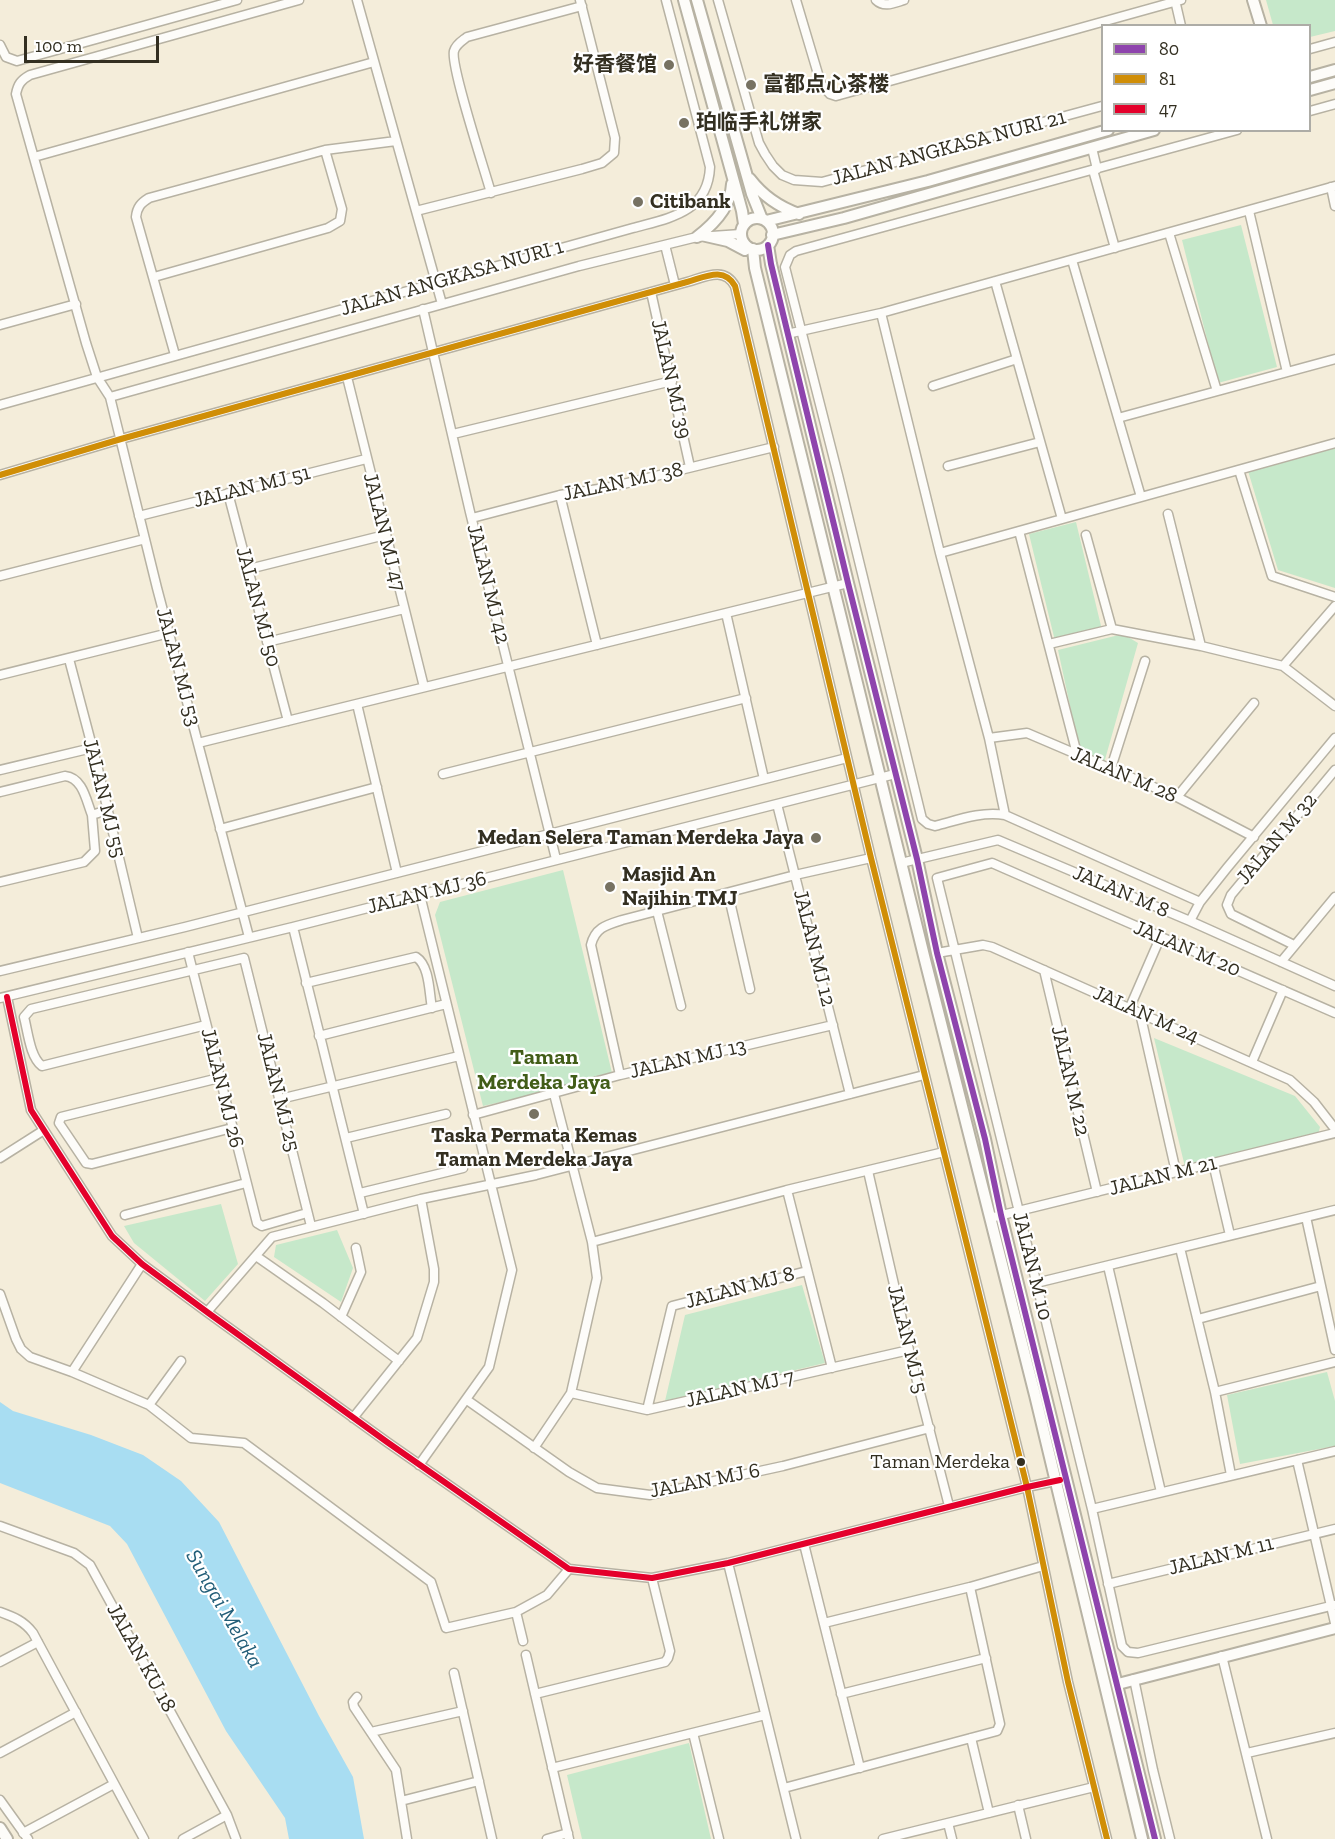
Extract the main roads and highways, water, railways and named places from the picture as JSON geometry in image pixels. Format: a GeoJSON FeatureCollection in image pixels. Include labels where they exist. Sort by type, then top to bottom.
{"type":"FeatureCollection","features":[{"type":"Feature","properties":{"kind":"main road"},"geometry":{"type":"LineString","coordinates":[[684,0],[732,176],[744,244],[753,249],[759,250],[770,240],[807,227],[1147,132]]}},
{"type":"Feature","properties":{"kind":"main road"},"geometry":{"type":"LineString","coordinates":[[697,0],[757,209],[772,230],[771,264],[985,1139],[995,1216]]}},
{"type":"Feature","properties":{"kind":"main road"},"geometry":{"type":"LineString","coordinates":[[1253,0],[1260,24]]}},
{"type":"Feature","properties":{"kind":"main road"},"geometry":{"type":"LineString","coordinates":[[1311,77],[1335,70]]}},
{"type":"Feature","properties":{"kind":"main road"},"geometry":{"type":"LineString","coordinates":[[1311,90],[1335,83]]}},
{"type":"Feature","properties":{"kind":"main road"},"geometry":{"type":"LineString","coordinates":[[742,229],[754,218],[764,220],[801,214],[1018,157],[1101,132]]}},
{"type":"Feature","properties":{"kind":"main road"},"geometry":{"type":"LineString","coordinates":[[746,173],[756,187],[781,208],[801,214]]}},
{"type":"Feature","properties":{"kind":"main road"},"geometry":{"type":"LineString","coordinates":[[732,176],[732,192],[723,212],[701,236],[740,245],[748,252],[755,268]]}},
{"type":"Feature","properties":{"kind":"main road"},"geometry":{"type":"LineString","coordinates":[[771,264],[773,250],[782,237],[807,227]]}},
{"type":"Feature","properties":{"kind":"main road"},"geometry":{"type":"LineString","coordinates":[[753,249],[755,268],[901,863],[995,1216],[1061,1480],[1142,1839]]}},
{"type":"Feature","properties":{"kind":"main road"},"geometry":{"type":"LineString","coordinates":[[1061,1480],[1118,1684],[1155,1839]]}},
{"type":"Feature","properties":{"kind":"main road"},"geometry":{"type":"LineString","coordinates":[[1118,1684],[1335,1628]]}},
{"type":"Feature","properties":{"kind":"main road"},"geometry":{"type":"LineString","coordinates":[[0,1828],[8,1839]]}},
{"type":"Feature","properties":{"kind":"water","name":"Sungai Melaka"},"geometry":{"type":"Polygon","coordinates":[[[0,1402],[13,1411],[91,1435],[143,1455],[181,1481],[219,1522],[353,1777],[364,1839],[289,1839],[285,1818],[226,1731],[127,1544],[110,1526],[0,1483],[0,1402]]]}},
{"type":"Feature","properties":{"kind":"place","name":"好香餐馆"},"geometry":{"type":"Point","coordinates":[669,65]}},
{"type":"Feature","properties":{"kind":"place","name":"富都点心茶楼"},"geometry":{"type":"Point","coordinates":[751,85]}},
{"type":"Feature","properties":{"kind":"place","name":"珀临手礼饼家"},"geometry":{"type":"Point","coordinates":[684,123]}},
{"type":"Feature","properties":{"kind":"place","name":"Citibank"},"geometry":{"type":"Point","coordinates":[638,202]}},
{"type":"Feature","properties":{"kind":"place","name":"Medan Selera Taman Merdeka Jaya"},"geometry":{"type":"Point","coordinates":[816,838]}},
{"type":"Feature","properties":{"kind":"place","name":"Masjid An Najihin TMJ"},"geometry":{"type":"Point","coordinates":[610,887]}},
{"type":"Feature","properties":{"kind":"place","name":"Taska Permata Kemas Taman Merdeka Jaya"},"geometry":{"type":"Point","coordinates":[534,1114]}},
{"type":"Feature","properties":{"kind":"place","name":"Taman Merdeka"},"geometry":{"type":"Point","coordinates":[1021,1462]}},
{"type":"Feature","properties":{"kind":"district","name":"Taman Merdeka Jaya"},"geometry":{"type":"Point","coordinates":[544,1070]}}]}
